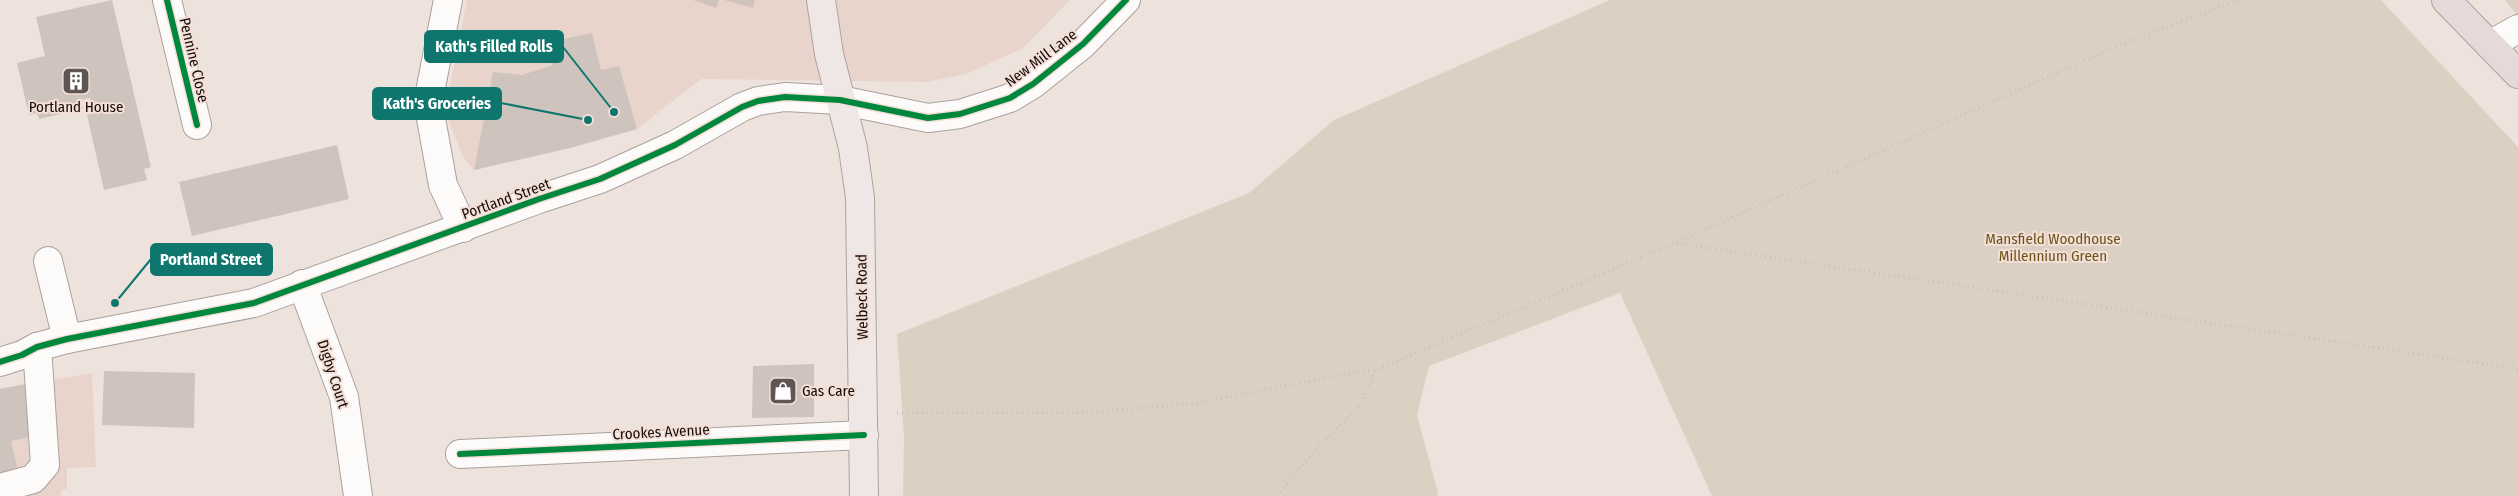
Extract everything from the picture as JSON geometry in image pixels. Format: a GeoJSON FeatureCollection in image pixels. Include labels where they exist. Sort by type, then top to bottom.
{"type":"FeatureCollection","features":[{"type":"Feature","properties":{"kind":"highway"},"geometry":{"type":"LineString","coordinates":[[2446,0],[2491,44],[2518,74]]}},
{"type":"Feature","properties":{"kind":"main road","name":"Welbeck Road"},"geometry":{"type":"LineString","coordinates":[[821,0],[829,54],[853,148],[860,198],[864,496]]}},
{"type":"Feature","properties":{"kind":"street","name":"Pennine Close"},"geometry":{"type":"LineString","coordinates":[[167,0],[197,125]]}},
{"type":"Feature","properties":{"kind":"street"},"geometry":{"type":"LineString","coordinates":[[448,0],[428,102],[443,185],[463,228]]}},
{"type":"Feature","properties":{"kind":"street","name":"New Mill Lane"},"geometry":{"type":"LineString","coordinates":[[840,100],[928,118],[960,114],[1010,98],[1034,84],[1082,44],[1126,0]]}},
{"type":"Feature","properties":{"kind":"street"},"geometry":{"type":"LineString","coordinates":[[2491,44],[2518,28]]}},
{"type":"Feature","properties":{"kind":"street","name":"Portland Street"},"geometry":{"type":"LineString","coordinates":[[0,362],[22,355],[37,347],[68,338],[254,303],[642,162],[758,100],[785,97],[840,100]]}},
{"type":"Feature","properties":{"kind":"street"},"geometry":{"type":"LineString","coordinates":[[48,261],[68,338]]}},
{"type":"Feature","properties":{"kind":"street","name":"Digby Court"},"geometry":{"type":"LineString","coordinates":[[302,284],[344,398],[358,496]]}},
{"type":"Feature","properties":{"kind":"street"},"geometry":{"type":"LineString","coordinates":[[0,488],[33,479],[45,465],[37,347]]}},
{"type":"Feature","properties":{"kind":"street","name":"Crookes Avenue"},"geometry":{"type":"LineString","coordinates":[[460,454],[864,435]]}},
{"type":"Feature","properties":{"kind":"path"},"geometry":{"type":"LineString","coordinates":[[918,413],[1082,413],[1199,403],[1354,372],[1376,370],[1675,243],[2127,42],[2171,28],[2238,0]]}},
{"type":"Feature","properties":{"kind":"path"},"geometry":{"type":"LineString","coordinates":[[1675,243],[2518,370]]}},
{"type":"Feature","properties":{"kind":"path"},"geometry":{"type":"LineString","coordinates":[[1277,496],[1310,456],[1361,404],[1376,370]]}},
{"type":"Feature","properties":{"kind":"shaded area"},"geometry":{"type":"Polygon","coordinates":[[[467,0],[1070,0],[1023,48],[966,74],[927,82],[701,79],[637,129],[570,148],[474,170],[463,157],[449,122],[450,85],[467,0]]]}},
{"type":"Feature","properties":{"kind":"shaded area"},"geometry":{"type":"Polygon","coordinates":[[[92,373],[96,467],[67,468],[67,489],[61,489],[61,496],[0,496],[0,389],[92,373]]]}},
{"type":"Feature","properties":{"kind":"green space","name":"Mansfield Woodhouse Millennium Green"},"geometry":{"type":"Polygon","coordinates":[[[1610,0],[2381,0],[2518,147],[2518,496],[1712,496],[1620,293],[1429,366],[1417,415],[1438,493],[1437,496],[903,496],[904,437],[897,334],[1249,193],[1334,120],[1610,0]]]}},
{"type":"Feature","properties":{"kind":"green space"},"geometry":{"type":"Polygon","coordinates":[[[2505,0],[2518,0],[2518,16],[2505,0]]]}},
{"type":"Feature","properties":{"kind":"building","name":"Portland House"},"geometry":{"type":"Polygon","coordinates":[[[112,0],[151,167],[144,169],[147,180],[104,190],[87,115],[93,113],[90,98],[80,100],[83,109],[39,119],[37,113],[29,115],[17,63],[45,56],[36,17],[112,0]]]}},
{"type":"Feature","properties":{"kind":"building"},"geometry":{"type":"Polygon","coordinates":[[[693,0],[719,0],[716,8],[693,0]]]}},
{"type":"Feature","properties":{"kind":"building"},"geometry":{"type":"Polygon","coordinates":[[[724,0],[755,0],[753,8],[724,0]]]}},
{"type":"Feature","properties":{"kind":"building"},"geometry":{"type":"Polygon","coordinates":[[[592,33],[601,70],[619,66],[637,129],[570,148],[474,170],[493,72],[522,75],[553,65],[548,42],[592,33]]]}},
{"type":"Feature","properties":{"kind":"building"},"geometry":{"type":"Polygon","coordinates":[[[337,145],[349,199],[192,236],[179,182],[337,145]]]}},
{"type":"Feature","properties":{"kind":"building","name":"Gas Care"},"geometry":{"type":"Polygon","coordinates":[[[814,364],[814,417],[752,418],[753,366],[814,364]]]}},
{"type":"Feature","properties":{"kind":"building"},"geometry":{"type":"Polygon","coordinates":[[[104,371],[195,373],[194,428],[102,425],[104,371]]]}},
{"type":"Feature","properties":{"kind":"building"},"geometry":{"type":"Polygon","coordinates":[[[25,384],[35,436],[11,441],[18,470],[0,474],[0,389],[25,384]]]}},
{"type":"Feature","properties":{"kind":"cycle path"},"geometry":{"type":"LineString","coordinates":[[167,0],[197,125]]}},
{"type":"Feature","properties":{"kind":"cycle path"},"geometry":{"type":"LineString","coordinates":[[0,362],[22,355],[37,347],[67,339],[254,303],[539,199],[600,179],[675,145],[742,107],[758,101],[785,97],[840,100],[928,118],[960,114],[1010,98],[1033,84],[1083,44],[1126,0]]}},
{"type":"Feature","properties":{"kind":"cycle path"},"geometry":{"type":"LineString","coordinates":[[460,454],[864,435]]}},
{"type":"Feature","properties":{"kind":"place","name":"Portland House"},"geometry":{"type":"Point","coordinates":[76,81]}},
{"type":"Feature","properties":{"kind":"place","name":"Kath's Filled Rolls"},"geometry":{"type":"Point","coordinates":[614,112]}},
{"type":"Feature","properties":{"kind":"place","name":"Kath's Groceries"},"geometry":{"type":"Point","coordinates":[588,120]}},
{"type":"Feature","properties":{"kind":"place","name":"Portland Street"},"geometry":{"type":"Point","coordinates":[115,303]}},
{"type":"Feature","properties":{"kind":"place","name":"Gas Care"},"geometry":{"type":"Point","coordinates":[783,391]}}]}
